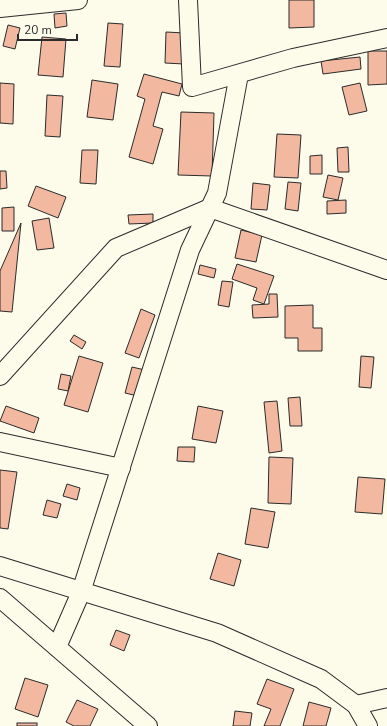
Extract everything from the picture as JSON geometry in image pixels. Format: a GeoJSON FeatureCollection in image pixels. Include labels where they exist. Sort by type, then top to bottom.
{"type":"FeatureCollection","features":[{"type":"Feature","properties":{"kind":"street"},"geometry":{"type":"LineString","coordinates":[[0,8],[78,0]]}},
{"type":"Feature","properties":{"kind":"street"},"geometry":{"type":"LineString","coordinates":[[188,0],[192,87],[293,58],[387,38]]}},
{"type":"Feature","properties":{"kind":"street"},"geometry":{"type":"LineString","coordinates":[[57,647],[81,592],[190,250],[217,193],[239,74]]}},
{"type":"Feature","properties":{"kind":"street"},"geometry":{"type":"LineString","coordinates":[[0,376],[116,248],[210,208],[387,270]]}},
{"type":"Feature","properties":{"kind":"street"},"geometry":{"type":"LineString","coordinates":[[0,442],[121,468]]}},
{"type":"Feature","properties":{"kind":"street"},"geometry":{"type":"LineString","coordinates":[[0,566],[217,633],[321,679],[356,705],[368,726]]}},
{"type":"Feature","properties":{"kind":"street"},"geometry":{"type":"LineString","coordinates":[[0,598],[148,726]]}},
{"type":"Feature","properties":{"kind":"street"},"geometry":{"type":"LineString","coordinates":[[356,705],[387,698]]}},
{"type":"Feature","properties":{"kind":"building"},"geometry":{"type":"Polygon","coordinates":[[[289,0],[314,0],[314,27],[289,28],[289,0]]]}},
{"type":"Feature","properties":{"kind":"building"},"geometry":{"type":"Polygon","coordinates":[[[66,13],[67,26],[55,28],[54,14],[66,13]]]}},
{"type":"Feature","properties":{"kind":"building"},"geometry":{"type":"Polygon","coordinates":[[[108,23],[123,24],[120,67],[104,66],[108,23]]]}},
{"type":"Feature","properties":{"kind":"building"},"geometry":{"type":"Polygon","coordinates":[[[8,25],[20,28],[15,49],[3,46],[8,25]]]}},
{"type":"Feature","properties":{"kind":"building"},"geometry":{"type":"Polygon","coordinates":[[[166,32],[185,33],[184,64],[165,63],[166,32]]]}},
{"type":"Feature","properties":{"kind":"building"},"geometry":{"type":"Polygon","coordinates":[[[42,37],[66,39],[63,77],[38,75],[42,37]]]}},
{"type":"Feature","properties":{"kind":"building"},"geometry":{"type":"Polygon","coordinates":[[[368,51],[387,51],[387,84],[368,85],[368,51]]]}},
{"type":"Feature","properties":{"kind":"building"},"geometry":{"type":"Polygon","coordinates":[[[360,57],[361,69],[323,74],[321,61],[360,57]]]}},
{"type":"Feature","properties":{"kind":"building"},"geometry":{"type":"Polygon","coordinates":[[[144,74],[182,84],[179,96],[162,92],[153,126],[163,129],[153,164],[129,157],[145,99],[137,96],[144,74]]]}},
{"type":"Feature","properties":{"kind":"building"},"geometry":{"type":"Polygon","coordinates":[[[92,80],[118,84],[113,120],[87,117],[92,80]]]}},
{"type":"Feature","properties":{"kind":"building"},"geometry":{"type":"Polygon","coordinates":[[[0,83],[14,84],[13,124],[0,123],[0,83]]]}},
{"type":"Feature","properties":{"kind":"building"},"geometry":{"type":"Polygon","coordinates":[[[360,83],[367,111],[349,115],[342,87],[360,83]]]}},
{"type":"Feature","properties":{"kind":"building"},"geometry":{"type":"Polygon","coordinates":[[[47,95],[63,96],[60,137],[45,136],[47,95]]]}},
{"type":"Feature","properties":{"kind":"building"},"geometry":{"type":"Polygon","coordinates":[[[181,112],[214,113],[212,176],[178,175],[181,112]]]}},
{"type":"Feature","properties":{"kind":"building"},"geometry":{"type":"Polygon","coordinates":[[[277,134],[301,135],[298,178],[274,177],[277,134]]]}},
{"type":"Feature","properties":{"kind":"building"},"geometry":{"type":"Polygon","coordinates":[[[348,147],[349,172],[338,172],[337,148],[348,147]]]}},
{"type":"Feature","properties":{"kind":"building"},"geometry":{"type":"Polygon","coordinates":[[[82,150],[98,150],[96,184],[80,183],[82,150]]]}},
{"type":"Feature","properties":{"kind":"building"},"geometry":{"type":"Polygon","coordinates":[[[322,155],[322,174],[310,174],[310,156],[322,155]]]}},
{"type":"Feature","properties":{"kind":"building"},"geometry":{"type":"Polygon","coordinates":[[[0,171],[6,171],[7,188],[0,189],[0,171]]]}},
{"type":"Feature","properties":{"kind":"building"},"geometry":{"type":"Polygon","coordinates":[[[328,175],[343,178],[338,200],[323,197],[328,175]]]}},
{"type":"Feature","properties":{"kind":"building"},"geometry":{"type":"Polygon","coordinates":[[[288,182],[301,183],[298,211],[285,209],[288,182]]]}},
{"type":"Feature","properties":{"kind":"building"},"geometry":{"type":"Polygon","coordinates":[[[253,183],[270,185],[267,210],[251,209],[253,183]]]}},
{"type":"Feature","properties":{"kind":"building"},"geometry":{"type":"Polygon","coordinates":[[[36,186],[66,197],[58,218],[28,206],[36,186]]]}},
{"type":"Feature","properties":{"kind":"building"},"geometry":{"type":"Polygon","coordinates":[[[346,200],[346,213],[327,214],[327,201],[346,200]]]}},
{"type":"Feature","properties":{"kind":"building"},"geometry":{"type":"Polygon","coordinates":[[[14,207],[14,231],[2,231],[2,208],[14,207]]]}},
{"type":"Feature","properties":{"kind":"building"},"geometry":{"type":"Polygon","coordinates":[[[153,214],[153,223],[129,224],[128,215],[153,214]]]}},
{"type":"Feature","properties":{"kind":"building"},"geometry":{"type":"Polygon","coordinates":[[[49,218],[54,248],[37,250],[32,221],[49,218]]]}},
{"type":"Feature","properties":{"kind":"building"},"geometry":{"type":"Polygon","coordinates":[[[21,223],[12,312],[0,311],[0,271],[21,223]]]}},
{"type":"Feature","properties":{"kind":"building"},"geometry":{"type":"Polygon","coordinates":[[[241,230],[262,235],[256,262],[235,258],[241,230]]]}},
{"type":"Feature","properties":{"kind":"building"},"geometry":{"type":"Polygon","coordinates":[[[237,264],[274,276],[264,304],[253,300],[257,288],[232,279],[237,264]]]}},
{"type":"Feature","properties":{"kind":"building"},"geometry":{"type":"Polygon","coordinates":[[[200,265],[216,269],[214,278],[198,274],[200,265]]]}},
{"type":"Feature","properties":{"kind":"building"},"geometry":{"type":"Polygon","coordinates":[[[222,281],[233,282],[229,307],[218,305],[222,281]]]}},
{"type":"Feature","properties":{"kind":"building"},"geometry":{"type":"Polygon","coordinates":[[[269,294],[277,294],[278,317],[253,318],[252,305],[269,304],[269,294]]]}},
{"type":"Feature","properties":{"kind":"building"},"geometry":{"type":"Polygon","coordinates":[[[313,305],[313,328],[322,328],[322,351],[298,351],[298,338],[285,338],[285,306],[313,305]]]}},
{"type":"Feature","properties":{"kind":"building"},"geometry":{"type":"Polygon","coordinates":[[[141,309],[155,315],[139,358],[125,353],[141,309]]]}},
{"type":"Feature","properties":{"kind":"building"},"geometry":{"type":"Polygon","coordinates":[[[74,335],[86,342],[82,349],[70,341],[74,335]]]}},
{"type":"Feature","properties":{"kind":"building"},"geometry":{"type":"Polygon","coordinates":[[[79,356],[103,363],[88,412],[64,405],[79,356]]]}},
{"type":"Feature","properties":{"kind":"building"},"geometry":{"type":"Polygon","coordinates":[[[361,356],[374,357],[371,388],[359,387],[361,356]]]}},
{"type":"Feature","properties":{"kind":"building"},"geometry":{"type":"Polygon","coordinates":[[[132,367],[145,370],[138,396],[125,393],[132,367]]]}},
{"type":"Feature","properties":{"kind":"building"},"geometry":{"type":"Polygon","coordinates":[[[61,374],[71,376],[68,391],[58,389],[61,374]]]}},
{"type":"Feature","properties":{"kind":"building"},"geometry":{"type":"Polygon","coordinates":[[[300,397],[302,426],[290,426],[288,398],[300,397]]]}},
{"type":"Feature","properties":{"kind":"building"},"geometry":{"type":"Polygon","coordinates":[[[277,401],[282,451],[269,453],[264,402],[277,401]]]}},
{"type":"Feature","properties":{"kind":"building"},"geometry":{"type":"Polygon","coordinates":[[[6,406],[39,418],[34,433],[0,421],[6,406]]]}},
{"type":"Feature","properties":{"kind":"building"},"geometry":{"type":"Polygon","coordinates":[[[198,406],[223,411],[216,443],[192,439],[198,406]]]}},
{"type":"Feature","properties":{"kind":"building"},"geometry":{"type":"Polygon","coordinates":[[[178,447],[195,447],[194,462],[177,461],[178,447]]]}},
{"type":"Feature","properties":{"kind":"building"},"geometry":{"type":"Polygon","coordinates":[[[269,457],[293,458],[291,504],[268,503],[269,457]]]}},
{"type":"Feature","properties":{"kind":"building"},"geometry":{"type":"Polygon","coordinates":[[[0,470],[17,472],[8,529],[0,528],[0,470]]]}},
{"type":"Feature","properties":{"kind":"building"},"geometry":{"type":"Polygon","coordinates":[[[358,477],[385,479],[382,514],[355,512],[358,477]]]}},
{"type":"Feature","properties":{"kind":"building"},"geometry":{"type":"Polygon","coordinates":[[[67,484],[80,488],[77,500],[63,496],[67,484]]]}},
{"type":"Feature","properties":{"kind":"building"},"geometry":{"type":"Polygon","coordinates":[[[47,500],[61,504],[57,518],[43,515],[47,500]]]}},
{"type":"Feature","properties":{"kind":"building"},"geometry":{"type":"Polygon","coordinates":[[[251,508],[275,512],[268,548],[245,544],[251,508]]]}},
{"type":"Feature","properties":{"kind":"building"},"geometry":{"type":"Polygon","coordinates":[[[218,553],[241,560],[234,586],[210,579],[218,553]]]}},
{"type":"Feature","properties":{"kind":"building"},"geometry":{"type":"Polygon","coordinates":[[[116,630],[130,635],[124,651],[110,645],[116,630]]]}},
{"type":"Feature","properties":{"kind":"building"},"geometry":{"type":"Polygon","coordinates":[[[25,678],[48,685],[38,717],[15,709],[25,678]]]}},
{"type":"Feature","properties":{"kind":"building"},"geometry":{"type":"Polygon","coordinates":[[[267,679],[294,689],[280,726],[264,726],[271,709],[257,704],[267,679]]]}},
{"type":"Feature","properties":{"kind":"building"},"geometry":{"type":"Polygon","coordinates":[[[77,700],[98,709],[90,726],[74,726],[66,722],[77,700]]]}},
{"type":"Feature","properties":{"kind":"building"},"geometry":{"type":"Polygon","coordinates":[[[309,702],[331,708],[326,726],[303,726],[309,702]]]}},
{"type":"Feature","properties":{"kind":"building"},"geometry":{"type":"Polygon","coordinates":[[[235,711],[252,713],[250,726],[233,726],[235,711]]]}},
{"type":"Feature","properties":{"kind":"building"},"geometry":{"type":"Polygon","coordinates":[[[17,723],[37,723],[37,726],[17,726],[17,723]]]}}]}
